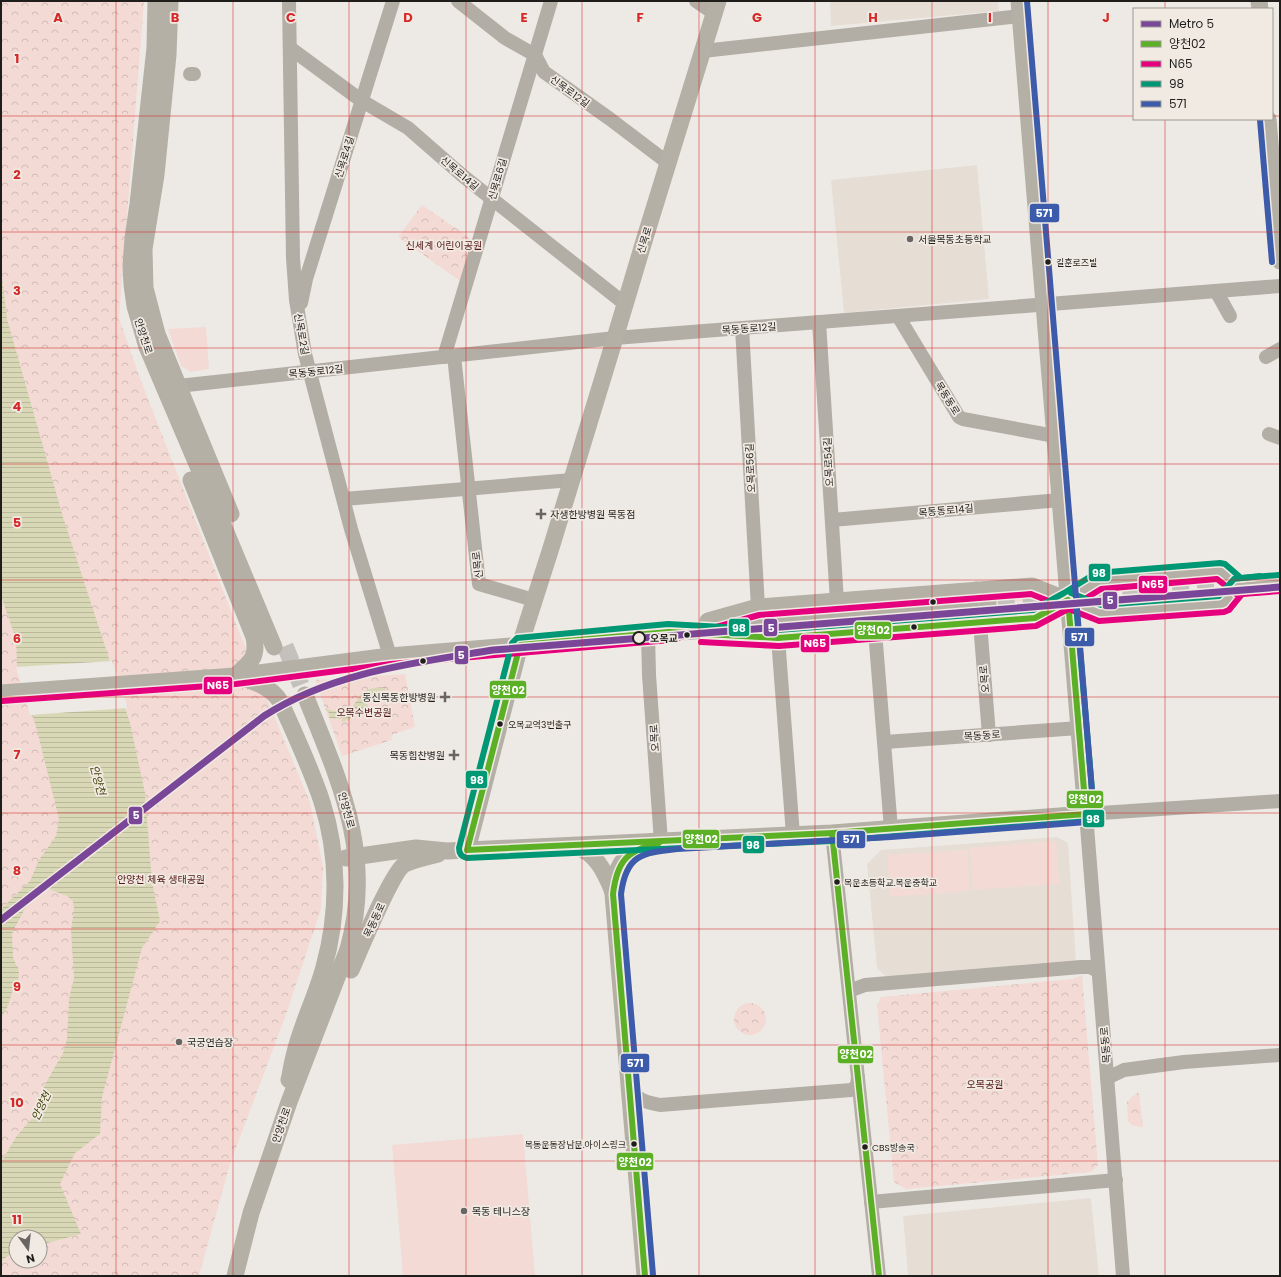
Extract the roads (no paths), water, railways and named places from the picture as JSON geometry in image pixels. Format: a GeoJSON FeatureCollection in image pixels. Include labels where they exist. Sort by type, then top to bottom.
{"type":"FeatureCollection","features":[{"type":"Feature","properties":{"kind":"main road","name":"안양천로"},"geometry":{"type":"LineString","coordinates":[[159,2],[168,55],[156,175],[144,249],[145,288],[157,334],[279,647],[220,518],[146,347],[137,317],[132,285],[131,266],[159,2]]}},
{"type":"Feature","properties":{"kind":"main road","name":"신목로"},"geometry":{"type":"LineString","coordinates":[[468,850],[520,645],[572,480],[716,7]]}},
{"type":"Feature","properties":{"kind":"main road","name":"목동동로"},"geometry":{"type":"LineString","coordinates":[[351,858],[416,848],[447,851],[793,835],[1086,814],[1020,8]]}},
{"type":"Feature","properties":{"kind":"main road"},"geometry":{"type":"LineString","coordinates":[[1268,120],[1280,261]]}},
{"type":"Feature","properties":{"kind":"main road"},"geometry":{"type":"LineString","coordinates":[[132,285],[132,311],[139,352],[254,637],[256,648],[255,656],[242,675]]}},
{"type":"Feature","properties":{"kind":"main road"},"geometry":{"type":"LineString","coordinates":[[1,693],[242,675],[390,656],[670,632],[975,618],[1035,618],[1098,581],[1220,571],[1238,586],[1280,583]]}},
{"type":"Feature","properties":{"kind":"main road"},"geometry":{"type":"LineString","coordinates":[[670,632],[758,607],[1032,586],[1100,613],[1223,604],[1238,586]]}},
{"type":"Feature","properties":{"kind":"main road"},"geometry":{"type":"LineString","coordinates":[[670,632],[778,638],[875,630],[975,618],[981,619],[988,610],[988,601],[984,595],[976,590]]}},
{"type":"Feature","properties":{"kind":"main road"},"geometry":{"type":"LineString","coordinates":[[242,675],[261,684],[276,695],[280,701],[315,781],[329,827],[335,878],[335,906],[331,936],[324,967],[294,1055],[289,1080],[289,1102]]}},
{"type":"Feature","properties":{"kind":"main road","name":"안양천로"},"geometry":{"type":"LineString","coordinates":[[235,1276],[251,1213],[289,1102],[348,949],[354,929],[357,906],[351,858],[353,828],[346,800],[336,772],[299,696]]}},
{"type":"Feature","properties":{"kind":"main road","name":"목동동로"},"geometry":{"type":"LineString","coordinates":[[613,894],[617,870],[630,853],[647,845],[669,841]]}},
{"type":"Feature","properties":{"kind":"main road","name":"목동동로"},"geometry":{"type":"LineString","coordinates":[[572,845],[581,848],[599,863],[608,879],[613,894],[645,1276]]}},
{"type":"Feature","properties":{"kind":"main road","name":"목동동로"},"geometry":{"type":"LineString","coordinates":[[322,1016],[350,972],[387,892],[400,868],[405,864],[447,851]]}},
{"type":"Feature","properties":{"kind":"street","name":"신목로2길"},"geometry":{"type":"LineString","coordinates":[[289,1],[293,258],[298,313],[305,354],[351,529],[390,656]]}},
{"type":"Feature","properties":{"kind":"street","name":"신목로4길"},"geometry":{"type":"LineString","coordinates":[[298,313],[306,279],[393,1]]}},
{"type":"Feature","properties":{"kind":"street"},"geometry":{"type":"LineString","coordinates":[[458,1],[505,38],[535,55]]}},
{"type":"Feature","properties":{"kind":"street","name":"신목로6길"},"geometry":{"type":"LineString","coordinates":[[449,356],[491,198],[551,1]]}},
{"type":"Feature","properties":{"kind":"street"},"geometry":{"type":"LineString","coordinates":[[696,1],[716,7]]}},
{"type":"Feature","properties":{"kind":"street"},"geometry":{"type":"LineString","coordinates":[[703,51],[1020,8]]}},
{"type":"Feature","properties":{"kind":"street","name":"신목로14길"},"geometry":{"type":"LineString","coordinates":[[290,48],[362,101],[408,128],[463,176],[625,304]]}},
{"type":"Feature","properties":{"kind":"street","name":"신목로12길"},"geometry":{"type":"LineString","coordinates":[[535,55],[544,72],[668,163]]}},
{"type":"Feature","properties":{"kind":"street","name":"목동동로12길"},"geometry":{"type":"LineString","coordinates":[[178,386],[615,338],[1280,286]]}},
{"type":"Feature","properties":{"kind":"street"},"geometry":{"type":"LineString","coordinates":[[1216,291],[1230,316]]}},
{"type":"Feature","properties":{"kind":"street","name":"목동동로"},"geometry":{"type":"LineString","coordinates":[[898,316],[959,417],[963,420],[1055,436]]}},
{"type":"Feature","properties":{"kind":"street","name":"오목로54길"},"geometry":{"type":"LineString","coordinates":[[820,322],[837,601]]}},
{"type":"Feature","properties":{"kind":"street","name":"오목로56길"},"geometry":{"type":"LineString","coordinates":[[742,328],[758,607]]}},
{"type":"Feature","properties":{"kind":"street"},"geometry":{"type":"LineString","coordinates":[[1266,357],[1280,349]]}},
{"type":"Feature","properties":{"kind":"street"},"geometry":{"type":"LineString","coordinates":[[449,356],[468,489]]}},
{"type":"Feature","properties":{"kind":"street"},"geometry":{"type":"LineString","coordinates":[[344,499],[572,480]]}},
{"type":"Feature","properties":{"kind":"street","name":"신목로"},"geometry":{"type":"LineString","coordinates":[[468,489],[480,584],[534,600]]}},
{"type":"Feature","properties":{"kind":"street","name":"목동동로14길"},"geometry":{"type":"LineString","coordinates":[[832,520],[1060,500]]}},
{"type":"Feature","properties":{"kind":"street","name":"오목로"},"geometry":{"type":"LineString","coordinates":[[975,618],[989,735]]}},
{"type":"Feature","properties":{"kind":"street"},"geometry":{"type":"LineString","coordinates":[[875,630],[891,829]]}},
{"type":"Feature","properties":{"kind":"street","name":"오목로"},"geometry":{"type":"LineString","coordinates":[[648,634],[650,675],[669,841]]}},
{"type":"Feature","properties":{"kind":"street"},"geometry":{"type":"LineString","coordinates":[[778,638],[793,835]]}},
{"type":"Feature","properties":{"kind":"street","name":"목동동로"},"geometry":{"type":"LineString","coordinates":[[885,742],[1079,728]]}},
{"type":"Feature","properties":{"kind":"street"},"geometry":{"type":"LineString","coordinates":[[1086,814],[1280,801]]}},
{"type":"Feature","properties":{"kind":"street","name":"목동동로"},"geometry":{"type":"LineString","coordinates":[[1086,814],[1123,1276]]}},
{"type":"Feature","properties":{"kind":"street"},"geometry":{"type":"LineString","coordinates":[[832,833],[879,1276]]}},
{"type":"Feature","properties":{"kind":"street"},"geometry":{"type":"LineString","coordinates":[[849,991],[865,984],[1081,967],[1090,967],[1098,970]]}},
{"type":"Feature","properties":{"kind":"street"},"geometry":{"type":"LineString","coordinates":[[1107,1078],[1124,1070],[1184,1062],[1280,1055]]}},
{"type":"Feature","properties":{"kind":"street"},"geometry":{"type":"LineString","coordinates":[[629,1089],[637,1099],[647,1103],[660,1104],[851,1090],[857,1086],[858,1077]]}},
{"type":"Feature","properties":{"kind":"street"},"geometry":{"type":"LineString","coordinates":[[871,1202],[1116,1180]]}},
{"type":"Feature","properties":{"kind":"water","name":"안양천"},"geometry":{"type":"Polygon","coordinates":[[[1,269],[7,319],[63,517],[130,723],[145,793],[152,882],[160,921],[142,948],[102,1097],[100,1134],[75,1153],[60,1184],[81,1234],[48,1243],[48,1229],[8,1229],[8,1256],[1,1261],[1,1162],[16,1137],[32,1118],[39,1095],[63,1053],[67,1039],[69,999],[74,978],[71,930],[74,909],[73,901],[67,896],[43,887],[29,901],[12,933],[13,957],[19,972],[18,982],[12,992],[8,1006],[1,1018],[1,910],[30,881],[39,860],[56,836],[59,819],[37,730],[17,666],[16,639],[1,596],[1,269]]]}},
{"type":"Feature","properties":{"kind":"water"},"geometry":{"type":"Polygon","coordinates":[[[386,687],[386,690],[378,691],[370,701],[369,697],[367,705],[360,715],[358,713],[349,720],[341,722],[343,719],[329,718],[330,714],[325,708],[337,712],[345,711],[352,707],[361,694],[365,691],[374,688],[386,687]]]}},
{"type":"Feature","properties":{"kind":"tunnel"},"geometry":{"type":"LineString","coordinates":[[973,607],[1248,585]]}},
{"type":"Feature","properties":{"kind":"tunnel"},"geometry":{"type":"LineString","coordinates":[[285,646],[305,695]]}},
{"type":"Feature","properties":{"kind":"metro line","name":"5"},"geometry":{"type":"LineString","coordinates":[[1,920],[264,716],[290,701],[317,689],[374,671],[493,650],[1280,587]]}},
{"type":"Feature","properties":{"kind":"place","name":"서울목동초등학교"},"geometry":{"type":"Point","coordinates":[910,239]}},
{"type":"Feature","properties":{"kind":"place","name":"길훈로즈빌"},"geometry":{"type":"Point","coordinates":[1048,262]}},
{"type":"Feature","properties":{"kind":"place","name":"자생한방병원 목동점"},"geometry":{"type":"Point","coordinates":[541,514]}},
{"type":"Feature","properties":{"kind":"place","name":"오목교"},"geometry":{"type":"Point","coordinates":[639,638]}},
{"type":"Feature","properties":{"kind":"place","name":"동신목동한방병원"},"geometry":{"type":"Point","coordinates":[445,697]}},
{"type":"Feature","properties":{"kind":"place","name":"오목교역3번출구"},"geometry":{"type":"Point","coordinates":[500,724]}},
{"type":"Feature","properties":{"kind":"place","name":"목동힘찬병원"},"geometry":{"type":"Point","coordinates":[454,755]}},
{"type":"Feature","properties":{"kind":"place","name":"목운초등학교.목운중학교"},"geometry":{"type":"Point","coordinates":[837,882]}},
{"type":"Feature","properties":{"kind":"place","name":"국궁연습장"},"geometry":{"type":"Point","coordinates":[179,1042]}},
{"type":"Feature","properties":{"kind":"place","name":"목동운동장남문.아이스링크"},"geometry":{"type":"Point","coordinates":[634,1144]}},
{"type":"Feature","properties":{"kind":"place","name":"CBS방송국"},"geometry":{"type":"Point","coordinates":[865,1147]}},
{"type":"Feature","properties":{"kind":"place","name":"목동 테니스장"},"geometry":{"type":"Point","coordinates":[464,1211]}},
{"type":"Feature","properties":{"kind":"park label","name":"신세계 어린이공원"},"geometry":{"type":"Point","coordinates":[444,245]}},
{"type":"Feature","properties":{"kind":"park label","name":"오목수변공원"},"geometry":{"type":"Point","coordinates":[364,712]}},
{"type":"Feature","properties":{"kind":"park label","name":"안양천 체육 생태공원"},"geometry":{"type":"Point","coordinates":[161,879]}},
{"type":"Feature","properties":{"kind":"park label","name":"오목공원"},"geometry":{"type":"Point","coordinates":[985,1084]}}]}
